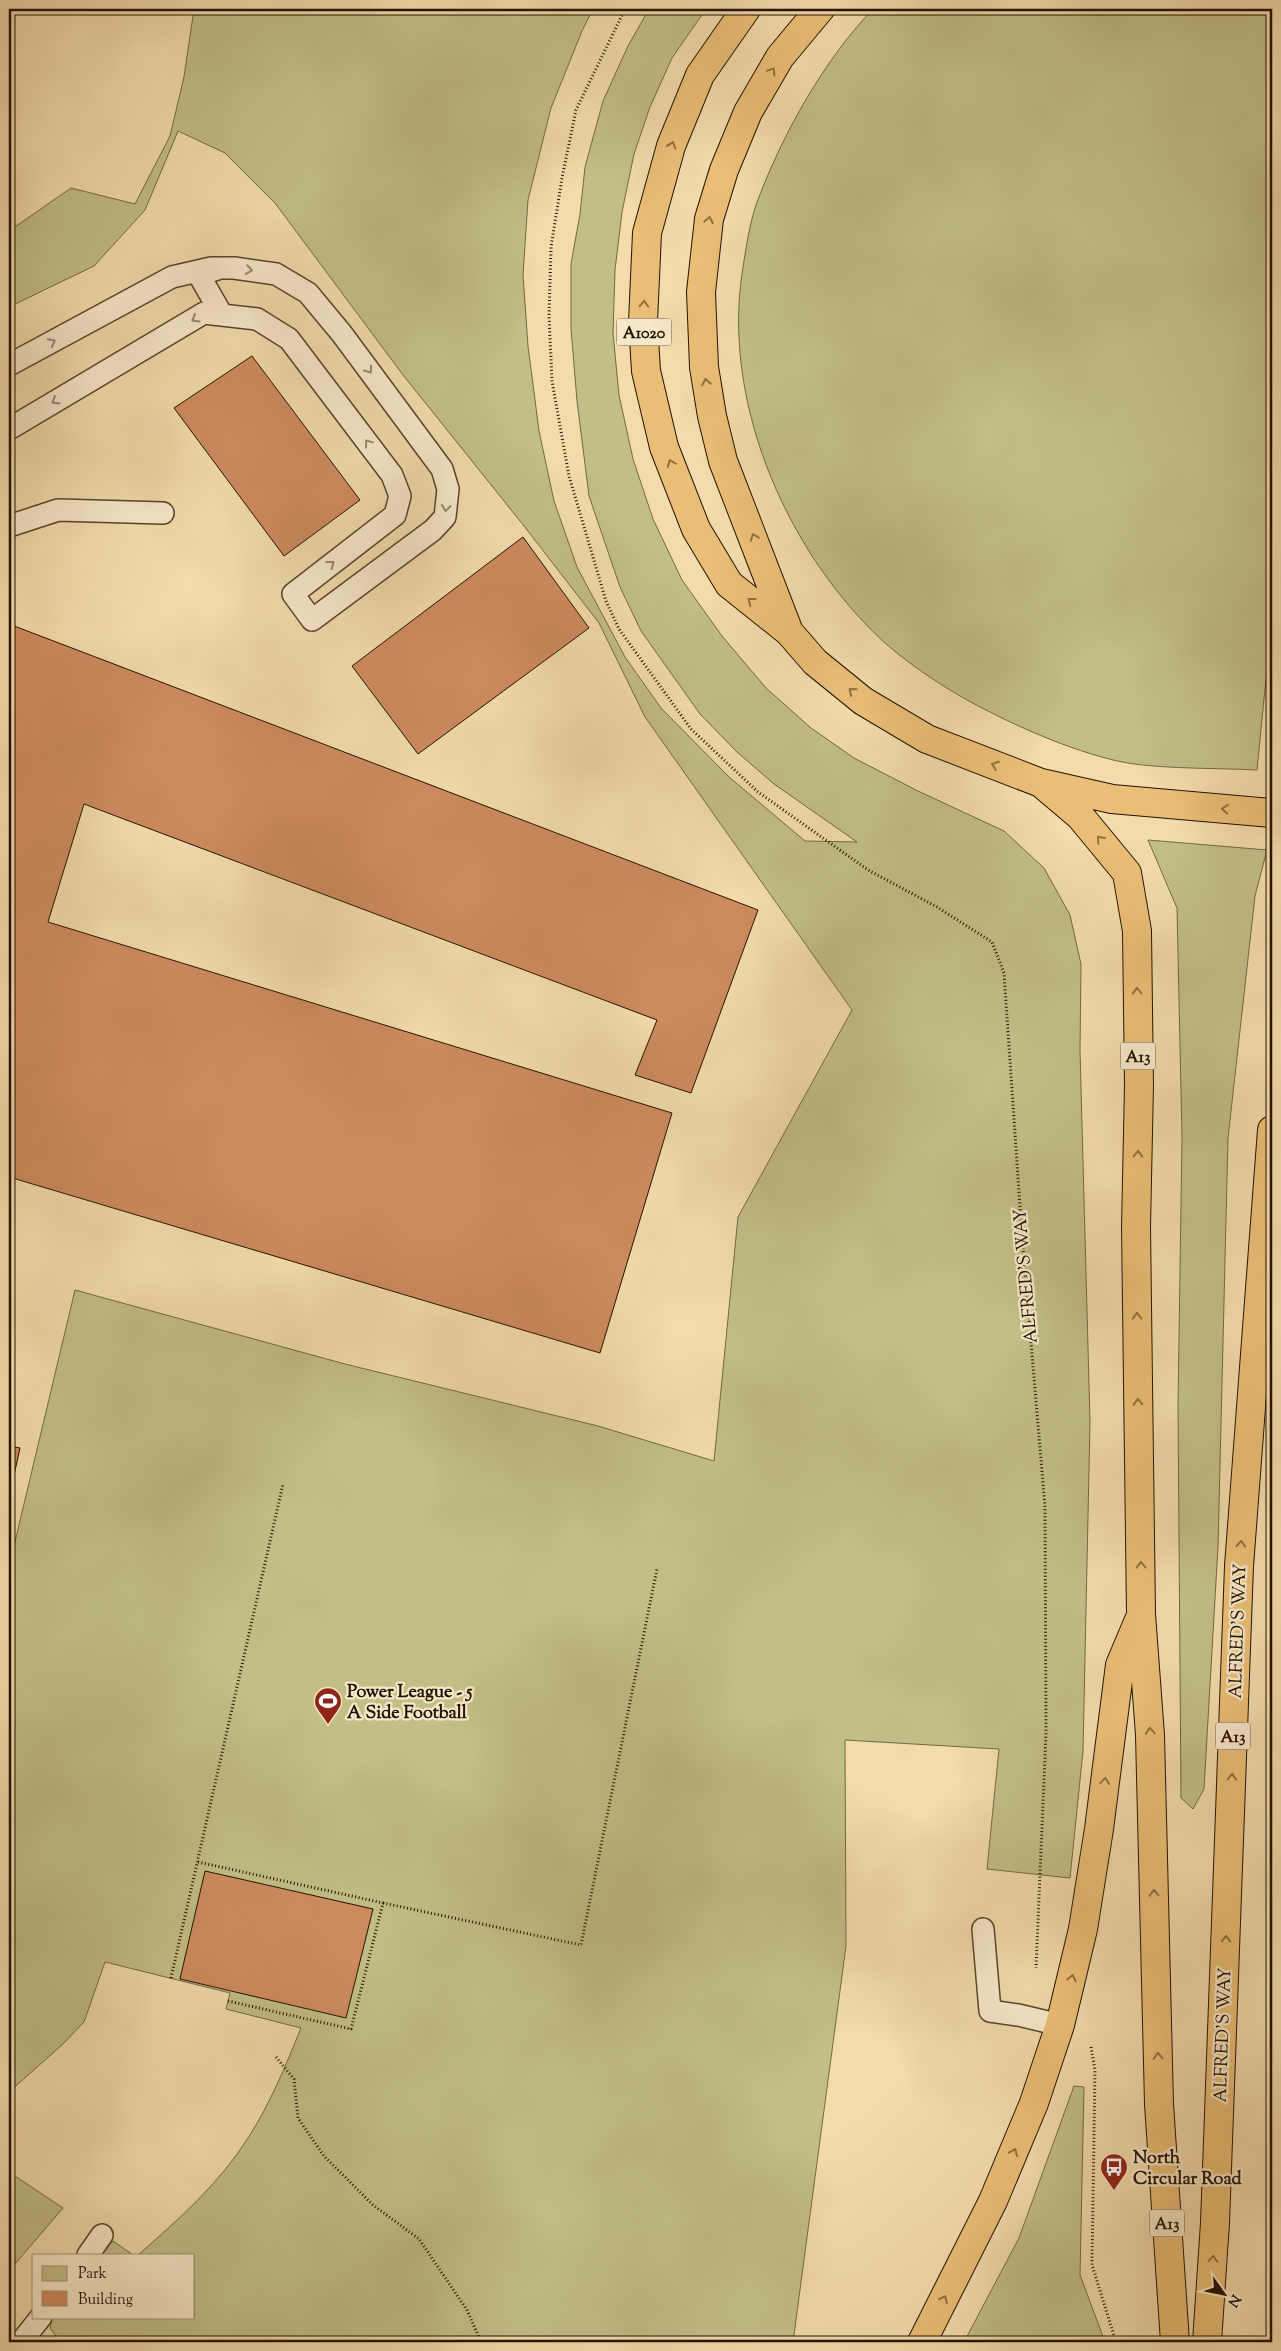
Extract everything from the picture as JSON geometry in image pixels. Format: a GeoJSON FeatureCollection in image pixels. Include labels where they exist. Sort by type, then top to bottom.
{"type":"FeatureCollection","features":[{"type":"Feature","properties":{"kind":"highway","name":"A1020"},"geometry":{"type":"LineString","coordinates":[[746,9],[700,74],[669,154],[647,233],[643,322],[646,371],[664,447],[696,529],[729,584],[789,632]]}},
{"type":"Feature","properties":{"kind":"highway"},"geometry":{"type":"LineString","coordinates":[[820,9],[780,57],[748,112],[734,145],[709,219],[701,292],[704,367],[712,416],[723,461],[789,632],[815,662],[863,701],[927,739],[1041,783],[1112,800],[1272,813]]}},
{"type":"Feature","properties":{"kind":"highway","name":"A13"},"geometry":{"type":"LineString","coordinates":[[1041,783],[1080,816],[1127,873],[1137,931],[1139,1085],[1136,1227],[1141,1614],[1150,1735],[1159,2104],[1175,2342]]}},
{"type":"Feature","properties":{"kind":"highway","name":"ALFRED'S WAY"},"geometry":{"type":"LineString","coordinates":[[1207,2342],[1215,2223],[1239,1566],[1272,1130]]}},
{"type":"Feature","properties":{"kind":"highway"},"geometry":{"type":"LineString","coordinates":[[922,2342],[993,2201],[1034,2103],[1060,2026],[1083,1929],[1099,1829],[1120,1666],[1141,1614]]}},
{"type":"Feature","properties":{"kind":"lane"},"geometry":{"type":"LineString","coordinates":[[9,365],[172,277],[211,268],[276,274],[308,293],[342,334],[442,469],[448,489],[444,517],[433,530],[312,620],[293,594],[395,515],[400,496],[392,475],[289,339],[257,319],[204,313],[9,429]]}},
{"type":"Feature","properties":{"kind":"lane"},"geometry":{"type":"LineString","coordinates":[[221,268],[199,275],[222,315]]}},
{"type":"Feature","properties":{"kind":"lane"},"geometry":{"type":"LineString","coordinates":[[9,526],[58,510],[163,512]]}},
{"type":"Feature","properties":{"kind":"lane"},"geometry":{"type":"LineString","coordinates":[[983,1929],[990,2011],[1018,2015],[1060,2026]]}},
{"type":"Feature","properties":{"kind":"lane"},"geometry":{"type":"LineString","coordinates":[[89,2254],[102,2235]]}},
{"type":"Feature","properties":{"kind":"lane"},"geometry":{"type":"LineString","coordinates":[[21,2342],[40,2318]]}},
{"type":"Feature","properties":{"kind":"path","name":"ALFRED'S WAY"},"geometry":{"type":"LineString","coordinates":[[992,942],[1004,973],[1022,1236],[1045,1507],[1046,1733],[1036,1975]]}},
{"type":"Feature","properties":{"kind":"path"},"geometry":{"type":"LineString","coordinates":[[171,1978],[283,1484]]}},
{"type":"Feature","properties":{"kind":"path"},"geometry":{"type":"LineString","coordinates":[[198,1862],[581,1945],[657,1569]]}},
{"type":"Feature","properties":{"kind":"path"},"geometry":{"type":"LineString","coordinates":[[228,2001],[351,2030],[383,1903]]}},
{"type":"Feature","properties":{"kind":"path"},"geometry":{"type":"LineString","coordinates":[[1087,2039],[1096,2070],[1092,2265],[1116,2342]]}},
{"type":"Feature","properties":{"kind":"path"},"geometry":{"type":"LineString","coordinates":[[276,2058],[294,2079],[298,2118],[324,2156],[373,2205],[419,2239],[467,2310],[481,2342]]}},
{"type":"Feature","properties":{"kind":"green space"},"geometry":{"type":"Polygon","coordinates":[[[194,9],[593,9],[582,31],[551,108],[528,200],[523,275],[528,346],[539,431],[554,501],[577,567],[625,657],[661,708],[729,777],[805,841],[857,842],[774,784],[737,752],[700,714],[641,631],[620,587],[589,496],[577,401],[571,329],[571,264],[580,214],[585,167],[603,101],[628,46],[649,9],[706,9],[672,58],[650,107],[634,154],[622,212],[615,270],[613,333],[619,395],[633,459],[653,519],[682,580],[722,636],[766,688],[811,728],[854,758],[918,791],[1004,831],[1044,868],[1070,915],[1081,964],[1080,1050],[1090,1422],[1083,1751],[1070,1878],[987,1869],[999,1749],[845,1740],[846,1946],[793,2342],[60,2342],[50,2328],[52,2318],[195,2318],[195,2254],[139,2254],[197,2201],[237,2155],[270,2098],[301,2028],[226,2009],[230,1993],[105,1962],[84,2022],[63,2044],[9,2092],[9,1567],[75,1290],[345,1364],[598,1426],[714,1461],[738,1217],[852,1010],[645,717],[599,623],[403,375],[275,203],[225,153],[178,131],[145,210],[94,266],[9,307],[9,231],[71,188],[135,204],[170,136],[184,77],[194,9]]]}},
{"type":"Feature","properties":{"kind":"green space"},"geometry":{"type":"Polygon","coordinates":[[[873,9],[1272,9],[1272,618],[1257,770],[1164,767],[1117,761],[1043,736],[978,706],[923,672],[885,643],[851,608],[820,568],[793,525],[771,478],[754,430],[743,380],[739,330],[741,281],[753,213],[778,153],[805,101],[821,76],[837,52],[873,9]]]}},
{"type":"Feature","properties":{"kind":"green space"},"geometry":{"type":"Polygon","coordinates":[[[1148,840],[1267,850],[1255,896],[1228,1138],[1218,1547],[1204,1789],[1193,1809],[1181,1798],[1178,1404],[1182,1137],[1177,908],[1148,840]]]}},
{"type":"Feature","properties":{"kind":"green space"},"geometry":{"type":"Polygon","coordinates":[[[1074,2086],[1084,2087],[1080,2275],[1105,2342],[964,2342],[1019,2238],[1074,2086]]]}},
{"type":"Feature","properties":{"kind":"green space"},"geometry":{"type":"Polygon","coordinates":[[[9,2172],[63,2208],[9,2271],[9,2172]]]}},
{"type":"Feature","properties":{"kind":"green space"},"geometry":{"type":"Polygon","coordinates":[[[113,2241],[132,2254],[102,2254],[113,2241]]]}},
{"type":"Feature","properties":{"kind":"building"},"geometry":{"type":"Polygon","coordinates":[[[252,356],[360,500],[284,556],[174,408],[252,356]]]}},
{"type":"Feature","properties":{"kind":"building"},"geometry":{"type":"Polygon","coordinates":[[[523,537],[589,628],[418,754],[352,666],[523,537]]]}},
{"type":"Feature","properties":{"kind":"building"},"geometry":{"type":"Polygon","coordinates":[[[9,624],[758,910],[691,1093],[635,1075],[657,1020],[84,804],[48,922],[672,1113],[600,1353],[9,1177],[9,624]]]}},
{"type":"Feature","properties":{"kind":"building"},"geometry":{"type":"Polygon","coordinates":[[[9,1446],[20,1448],[9,1498],[9,1446]]]}},
{"type":"Feature","properties":{"kind":"building"},"geometry":{"type":"Polygon","coordinates":[[[205,1871],[373,1909],[346,2018],[180,1979],[205,1871]]]}},
{"type":"Feature","properties":{"kind":"place","name":"Power League - 5 A Side Football"},"geometry":{"type":"Point","coordinates":[328,1725]}},
{"type":"Feature","properties":{"kind":"place","name":"North Circular Road"},"geometry":{"type":"Point","coordinates":[1114,2191]}}]}
